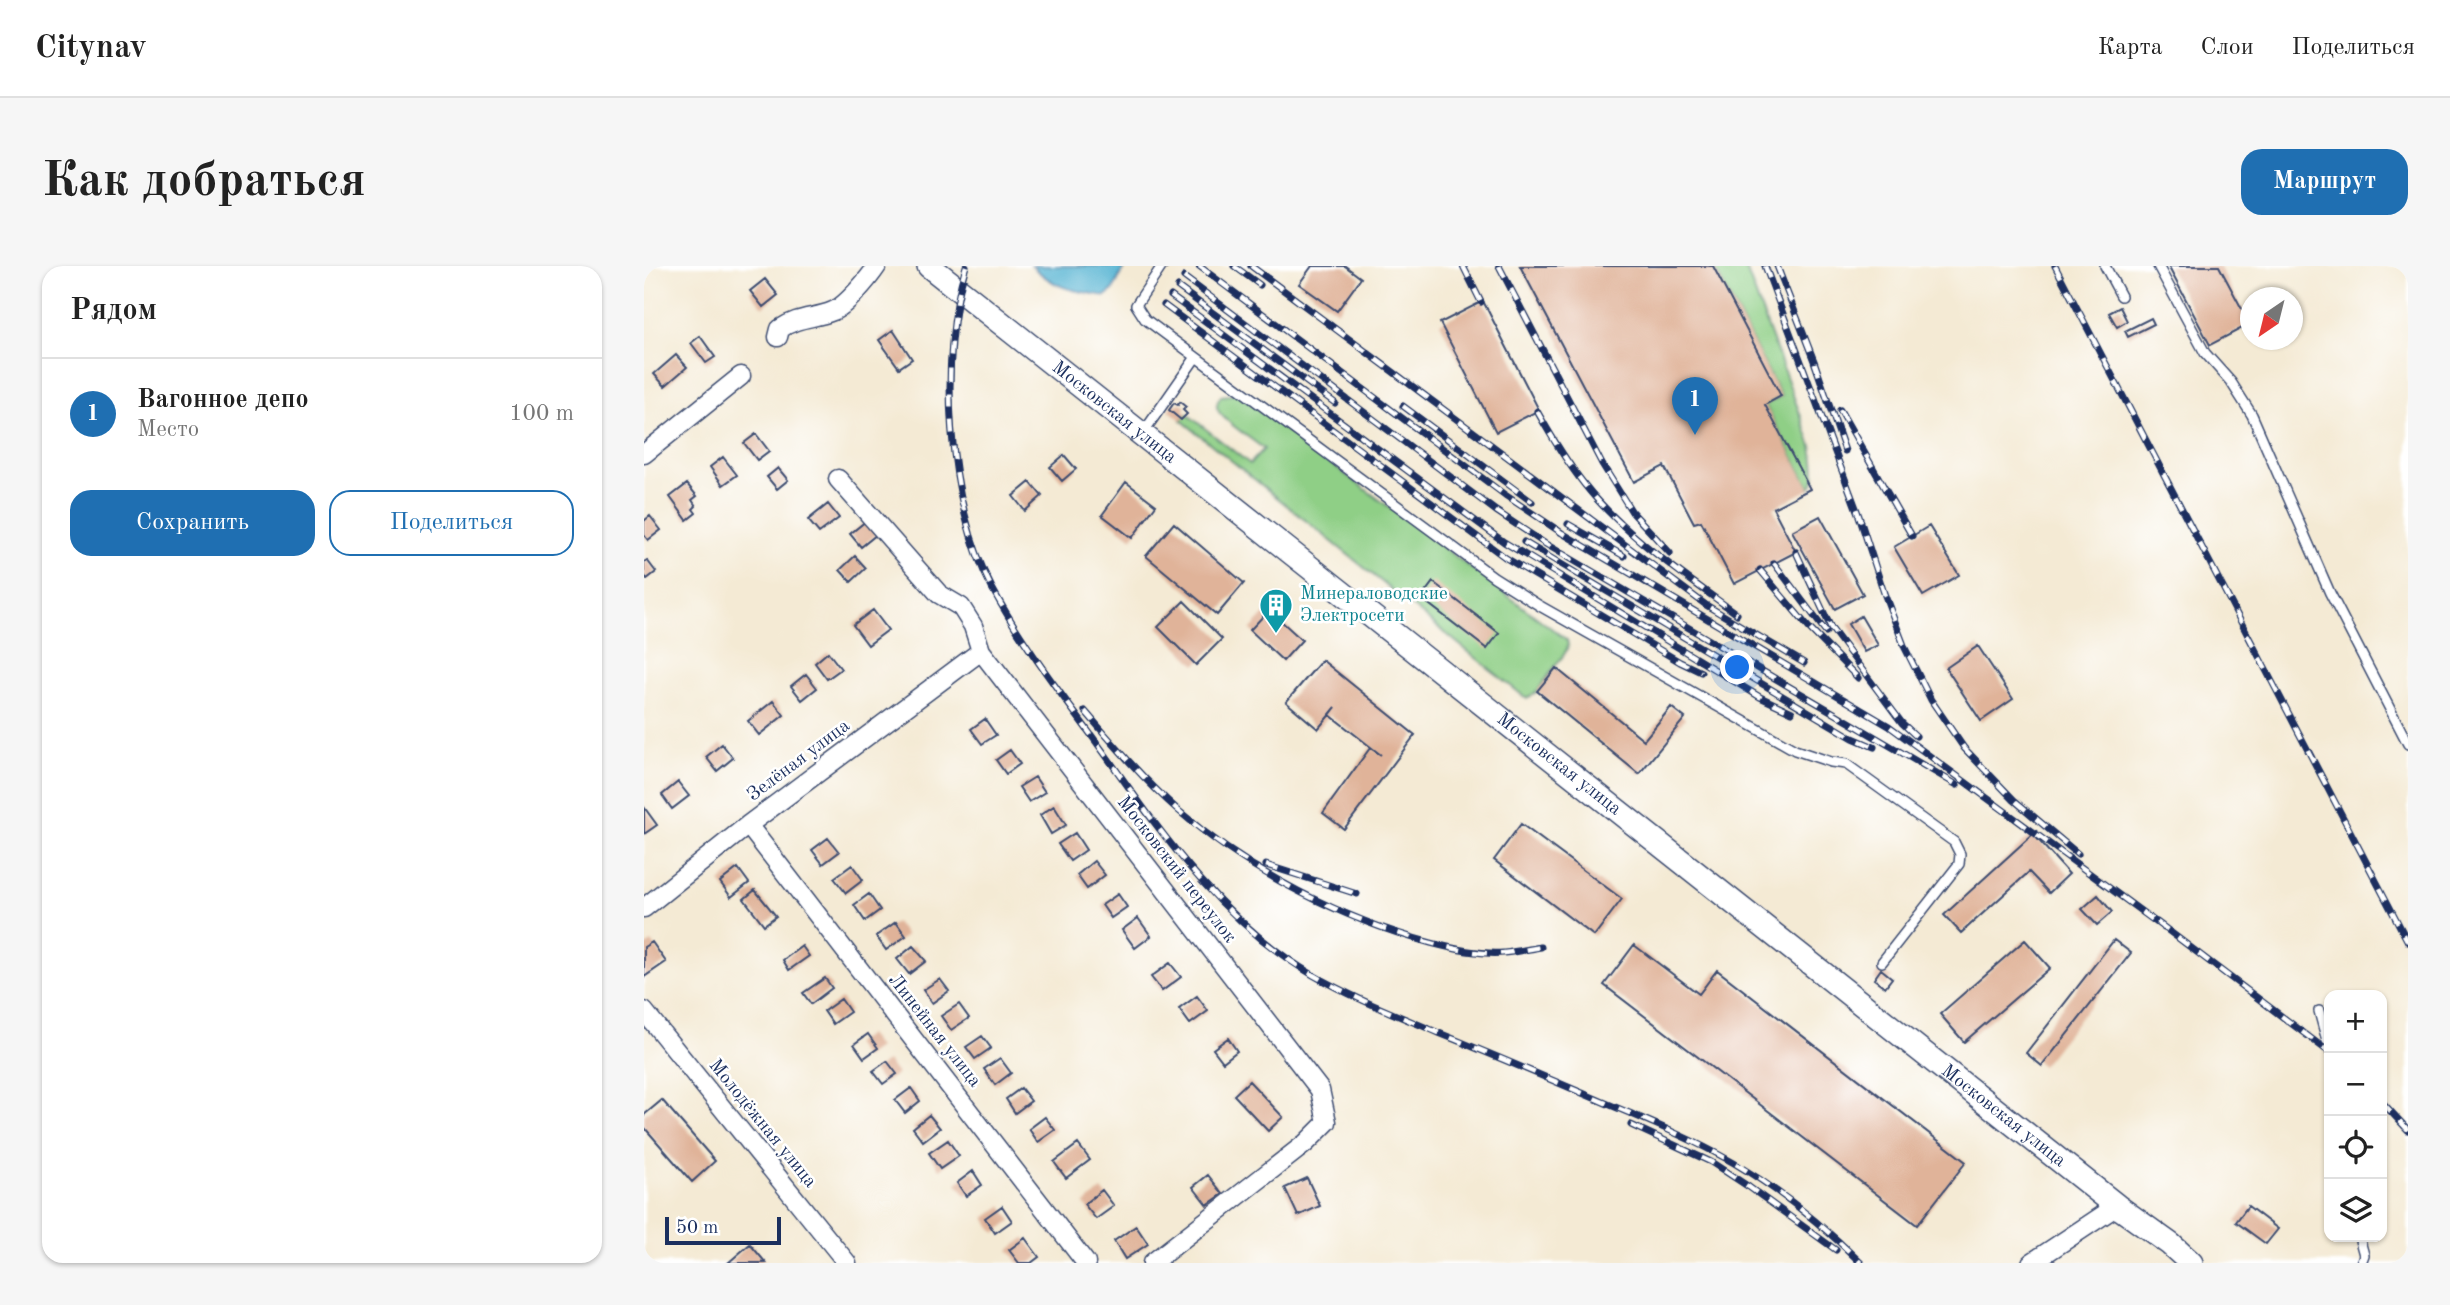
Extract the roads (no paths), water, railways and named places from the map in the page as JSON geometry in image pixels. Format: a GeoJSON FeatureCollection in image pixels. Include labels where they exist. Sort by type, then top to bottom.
{"type":"FeatureCollection","features":[{"type":"Feature","properties":{"kind":"street"},"geometry":{"type":"LineString","coordinates":[[778,337],[780,329],[791,322],[835,310],[877,266]]}},
{"type":"Feature","properties":{"kind":"street","name":"Московская улица"},"geometry":{"type":"LineString","coordinates":[[929,266],[2191,1263]]}},
{"type":"Feature","properties":{"kind":"street"},"geometry":{"type":"LineString","coordinates":[[644,453],[741,376]]}},
{"type":"Feature","properties":{"kind":"street","name":"Московский переулок"},"geometry":{"type":"LineString","coordinates":[[838,479],[939,594],[961,607],[973,626],[981,651],[1320,1090],[1327,1122],[1307,1143],[1152,1263]]}},
{"type":"Feature","properties":{"kind":"street","name":"Зелёная улица"},"geometry":{"type":"LineString","coordinates":[[644,908],[748,825],[981,651]]}},
{"type":"Feature","properties":{"kind":"street","name":"Линейная улица"},"geometry":{"type":"LineString","coordinates":[[748,825],[1086,1263]]}},
{"type":"Feature","properties":{"kind":"street","name":"Молодёжная улица"},"geometry":{"type":"LineString","coordinates":[[644,1011],[847,1263]]}},
{"type":"Feature","properties":{"kind":"street"},"geometry":{"type":"LineString","coordinates":[[2031,1263],[2117,1206]]}},
{"type":"Feature","properties":{"kind":"lane"},"geometry":{"type":"LineString","coordinates":[[1162,266],[1136,305],[1146,319],[1494,577],[1539,606],[1795,750],[1830,762],[1846,764],[1954,842],[1960,854],[1959,864],[1881,962]]}},
{"type":"Feature","properties":{"kind":"lane"},"geometry":{"type":"LineString","coordinates":[[2105,266],[2121,296]]}},
{"type":"Feature","properties":{"kind":"lane"},"geometry":{"type":"LineString","coordinates":[[2158,266],[2205,353],[2231,382],[2252,415],[2330,593],[2408,744]]}},
{"type":"Feature","properties":{"kind":"lane"},"geometry":{"type":"LineString","coordinates":[[1142,435],[1196,357]]}},
{"type":"Feature","properties":{"kind":"lane"},"geometry":{"type":"LineString","coordinates":[[2319,1011],[2324,1030]]}},
{"type":"Feature","properties":{"kind":"lane"},"geometry":{"type":"LineString","coordinates":[[2360,1242],[2364,1255],[2361,1263]]}},
{"type":"Feature","properties":{"kind":"water"},"geometry":{"type":"Polygon","coordinates":[[[1032,266],[1125,266],[1113,290],[1105,296],[1057,284],[1032,266]]]}},
{"type":"Feature","properties":{"kind":"railway"},"geometry":{"type":"LineString","coordinates":[[966,266],[957,302],[950,385],[957,473],[965,515],[977,553],[992,588],[1034,656],[1155,823],[1201,880],[1253,932],[1313,975],[1375,1006],[1640,1118],[1719,1155],[1785,1197],[1832,1235],[1861,1263]]}},
{"type":"Feature","properties":{"kind":"railway"},"geometry":{"type":"LineString","coordinates":[[1199,266],[1505,495],[1562,533],[1889,726],[2164,928]]}},
{"type":"Feature","properties":{"kind":"railway"},"geometry":{"type":"LineString","coordinates":[[1234,266],[1260,285]]}},
{"type":"Feature","properties":{"kind":"railway"},"geometry":{"type":"LineString","coordinates":[[1251,266],[1706,605],[1804,663]]}},
{"type":"Feature","properties":{"kind":"railway"},"geometry":{"type":"LineString","coordinates":[[1463,266],[1481,302]]}},
{"type":"Feature","properties":{"kind":"railway"},"geometry":{"type":"LineString","coordinates":[[1499,266],[1602,464],[1632,512],[1670,553]]}},
{"type":"Feature","properties":{"kind":"railway"},"geometry":{"type":"LineString","coordinates":[[1765,266],[1859,516],[1905,648],[1931,700],[1964,748],[2014,800],[2078,854]]}},
{"type":"Feature","properties":{"kind":"railway"},"geometry":{"type":"LineString","coordinates":[[1777,266],[1845,451]]}},
{"type":"Feature","properties":{"kind":"railway"},"geometry":{"type":"LineString","coordinates":[[2055,266],[2408,942]]}},
{"type":"Feature","properties":{"kind":"railway"},"geometry":{"type":"LineString","coordinates":[[1184,277],[1496,511],[1544,543],[1957,785]]}},
{"type":"Feature","properties":{"kind":"railway"},"geometry":{"type":"LineString","coordinates":[[1178,287],[1335,403]]}},
{"type":"Feature","properties":{"kind":"railway"},"geometry":{"type":"LineString","coordinates":[[1171,296],[1504,542],[1760,697],[1792,712]]}},
{"type":"Feature","properties":{"kind":"railway"},"geometry":{"type":"LineString","coordinates":[[1164,305],[1506,558],[1701,672]]}},
{"type":"Feature","properties":{"kind":"railway"},"geometry":{"type":"LineString","coordinates":[[1403,406],[1532,502]]}},
{"type":"Feature","properties":{"kind":"railway"},"geometry":{"type":"LineString","coordinates":[[1840,410],[1912,536]]}},
{"type":"Feature","properties":{"kind":"railway"},"geometry":{"type":"LineString","coordinates":[[1537,411],[1577,475],[1600,503],[1636,538],[1737,614]]}},
{"type":"Feature","properties":{"kind":"railway"},"geometry":{"type":"LineString","coordinates":[[1568,524],[1624,556]]}},
{"type":"Feature","properties":{"kind":"railway"},"geometry":{"type":"LineString","coordinates":[[1524,542],[1853,738],[1874,747]]}},
{"type":"Feature","properties":{"kind":"railway"},"geometry":{"type":"LineString","coordinates":[[1796,552],[1831,628],[1902,723],[1916,736]]}},
{"type":"Feature","properties":{"kind":"railway"},"geometry":{"type":"LineString","coordinates":[[1774,563],[1826,632]]}},
{"type":"Feature","properties":{"kind":"railway"},"geometry":{"type":"LineString","coordinates":[[1760,570],[1809,628],[1858,678]]}},
{"type":"Feature","properties":{"kind":"railway"},"geometry":{"type":"LineString","coordinates":[[1085,711],[1142,775],[1179,811],[1235,854],[1298,891],[1364,921],[1431,943],[1495,953],[1541,947]]}},
{"type":"Feature","properties":{"kind":"railway"},"geometry":{"type":"LineString","coordinates":[[1266,865],[1357,894]]}},
{"type":"Feature","properties":{"kind":"railway"},"geometry":{"type":"LineString","coordinates":[[2157,922],[2324,1048]]}},
{"type":"Feature","properties":{"kind":"railway"},"geometry":{"type":"LineString","coordinates":[[2387,1107],[2408,1130]]}},
{"type":"Feature","properties":{"kind":"railway"},"geometry":{"type":"LineString","coordinates":[[1631,1125],[1711,1162],[1836,1250]]}},
{"type":"Feature","properties":{"kind":"place","name":"Вагонное депо"},"geometry":{"type":"Point","coordinates":[1695,435]}},
{"type":"Feature","properties":{"kind":"place","name":"Минераловодские Электросети"},"geometry":{"type":"Point","coordinates":[1276,635]}}]}
